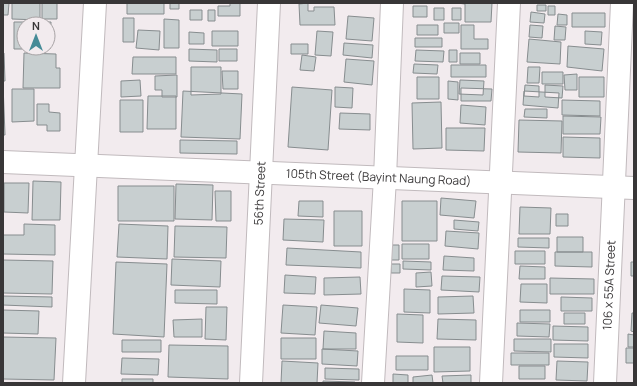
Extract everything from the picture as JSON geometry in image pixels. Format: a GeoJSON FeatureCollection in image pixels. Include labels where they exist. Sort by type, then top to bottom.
{"type":"FeatureCollection","features":[{"type":"Feature","properties":{"kind":"street"},"geometry":{"type":"LineString","coordinates":[[74,383],[95,3]]}},
{"type":"Feature","properties":{"kind":"street","name":"56th Street"},"geometry":{"type":"LineString","coordinates":[[251,383],[269,3]]}},
{"type":"Feature","properties":{"kind":"street"},"geometry":{"type":"LineString","coordinates":[[373,383],[386,178],[392,3]]}},
{"type":"Feature","properties":{"kind":"street"},"geometry":{"type":"LineString","coordinates":[[491,383],[509,3]]}},
{"type":"Feature","properties":{"kind":"street","name":"106 x 55A Street"},"geometry":{"type":"LineString","coordinates":[[605,383],[624,188],[622,3]]}},
{"type":"Feature","properties":{"kind":"street","name":"105th Street (Bayint Naung Road)"},"geometry":{"type":"LineString","coordinates":[[3,162],[624,188]]}},
{"type":"Feature","properties":{"kind":"building"},"geometry":{"type":"Polygon","coordinates":[[[3,3],[9,3],[8,15],[3,15],[3,3]]]}},
{"type":"Feature","properties":{"kind":"building"},"geometry":{"type":"Polygon","coordinates":[[[12,3],[40,3],[40,16],[16,16],[16,19],[12,19],[12,3]]]}},
{"type":"Feature","properties":{"kind":"building"},"geometry":{"type":"Polygon","coordinates":[[[42,3],[57,3],[57,19],[56,16],[42,16],[42,3]]]}},
{"type":"Feature","properties":{"kind":"building"},"geometry":{"type":"Polygon","coordinates":[[[127,3],[164,3],[164,14],[127,14],[127,3]]]}},
{"type":"Feature","properties":{"kind":"building"},"geometry":{"type":"Polygon","coordinates":[[[170,3],[179,3],[179,9],[170,9],[170,3]]]}},
{"type":"Feature","properties":{"kind":"building"},"geometry":{"type":"Polygon","coordinates":[[[230,3],[240,3],[240,16],[218,16],[218,6],[230,6],[230,3]]]}},
{"type":"Feature","properties":{"kind":"building"},"geometry":{"type":"Polygon","coordinates":[[[308,3],[308,11],[314,11],[314,7],[334,7],[335,25],[300,25],[299,4],[308,3]]]}},
{"type":"Feature","properties":{"kind":"building"},"geometry":{"type":"Polygon","coordinates":[[[457,3],[492,3],[491,22],[465,22],[465,4],[457,3]]]}},
{"type":"Feature","properties":{"kind":"building"},"geometry":{"type":"Polygon","coordinates":[[[537,5],[546,5],[546,11],[537,11],[537,5]]]}},
{"type":"Feature","properties":{"kind":"building"},"geometry":{"type":"Polygon","coordinates":[[[413,6],[427,6],[427,17],[413,17],[413,6]]]}},
{"type":"Feature","properties":{"kind":"building"},"geometry":{"type":"Polygon","coordinates":[[[548,6],[555,6],[555,15],[548,15],[548,6]]]}},
{"type":"Feature","properties":{"kind":"building"},"geometry":{"type":"Polygon","coordinates":[[[434,8],[444,8],[444,20],[434,20],[434,8]]]}},
{"type":"Feature","properties":{"kind":"building"},"geometry":{"type":"Polygon","coordinates":[[[452,8],[461,8],[461,20],[452,20],[452,8]]]}},
{"type":"Feature","properties":{"kind":"building"},"geometry":{"type":"Polygon","coordinates":[[[190,10],[202,10],[202,20],[190,20],[190,10]]]}},
{"type":"Feature","properties":{"kind":"building"},"geometry":{"type":"Polygon","coordinates":[[[208,10],[215,10],[215,21],[208,21],[208,10]]]}},
{"type":"Feature","properties":{"kind":"building"},"geometry":{"type":"Polygon","coordinates":[[[531,12],[545,14],[544,23],[530,22],[531,12]]]}},
{"type":"Feature","properties":{"kind":"building"},"geometry":{"type":"Polygon","coordinates":[[[572,13],[605,13],[605,27],[572,27],[572,13]]]}},
{"type":"Feature","properties":{"kind":"building"},"geometry":{"type":"Polygon","coordinates":[[[558,14],[567,15],[567,25],[557,25],[558,14]]]}},
{"type":"Feature","properties":{"kind":"building"},"geometry":{"type":"Polygon","coordinates":[[[348,16],[374,18],[372,41],[346,39],[348,16]]]}},
{"type":"Feature","properties":{"kind":"building"},"geometry":{"type":"Polygon","coordinates":[[[123,18],[134,18],[134,42],[123,42],[123,18]]]}},
{"type":"Feature","properties":{"kind":"building"},"geometry":{"type":"Polygon","coordinates":[[[164,19],[179,20],[179,48],[164,48],[164,19]]]}},
{"type":"Feature","properties":{"kind":"building"},"geometry":{"type":"Polygon","coordinates":[[[14,22],[16,22],[16,49],[14,49],[14,22]]]}},
{"type":"Feature","properties":{"kind":"building"},"geometry":{"type":"Polygon","coordinates":[[[444,23],[459,23],[459,33],[444,33],[444,23]]]}},
{"type":"Feature","properties":{"kind":"building"},"geometry":{"type":"Polygon","coordinates":[[[417,25],[438,25],[438,35],[417,35],[417,25]]]}},
{"type":"Feature","properties":{"kind":"building"},"geometry":{"type":"Polygon","coordinates":[[[461,25],[474,25],[474,39],[488,39],[488,49],[461,49],[461,25]]]}},
{"type":"Feature","properties":{"kind":"building"},"geometry":{"type":"Polygon","coordinates":[[[530,25],[543,26],[542,38],[529,37],[530,25]]]}},
{"type":"Feature","properties":{"kind":"building"},"geometry":{"type":"Polygon","coordinates":[[[555,26],[566,27],[565,40],[554,40],[555,26]]]}},
{"type":"Feature","properties":{"kind":"building"},"geometry":{"type":"Polygon","coordinates":[[[138,30],[160,31],[159,50],[136,48],[138,30]]]}},
{"type":"Feature","properties":{"kind":"building"},"geometry":{"type":"Polygon","coordinates":[[[212,31],[238,31],[238,46],[212,46],[212,31]]]}},
{"type":"Feature","properties":{"kind":"building"},"geometry":{"type":"Polygon","coordinates":[[[317,31],[333,32],[331,56],[315,55],[317,31]]]}},
{"type":"Feature","properties":{"kind":"building"},"geometry":{"type":"Polygon","coordinates":[[[585,31],[602,32],[601,45],[585,44],[585,31]]]}},
{"type":"Feature","properties":{"kind":"building"},"geometry":{"type":"Polygon","coordinates":[[[189,32],[204,33],[204,44],[189,44],[189,32]]]}},
{"type":"Feature","properties":{"kind":"building"},"geometry":{"type":"Polygon","coordinates":[[[415,38],[442,38],[442,47],[415,47],[415,38]]]}},
{"type":"Feature","properties":{"kind":"building"},"geometry":{"type":"Polygon","coordinates":[[[529,39],[561,42],[560,64],[527,62],[529,39]]]}},
{"type":"Feature","properties":{"kind":"building"},"geometry":{"type":"Polygon","coordinates":[[[344,43],[373,45],[372,58],[343,55],[344,43]]]}},
{"type":"Feature","properties":{"kind":"building"},"geometry":{"type":"Polygon","coordinates":[[[291,44],[308,44],[308,54],[291,54],[291,44]]]}},
{"type":"Feature","properties":{"kind":"building"},"geometry":{"type":"Polygon","coordinates":[[[568,46],[604,49],[602,71],[567,67],[568,46]]]}},
{"type":"Feature","properties":{"kind":"building"},"geometry":{"type":"Polygon","coordinates":[[[189,49],[217,50],[217,62],[189,61],[189,49]]]}},
{"type":"Feature","properties":{"kind":"building"},"geometry":{"type":"Polygon","coordinates":[[[219,49],[237,49],[237,61],[219,61],[219,49]]]}},
{"type":"Feature","properties":{"kind":"building"},"geometry":{"type":"Polygon","coordinates":[[[416,50],[444,51],[443,62],[415,61],[416,50]]]}},
{"type":"Feature","properties":{"kind":"building"},"geometry":{"type":"Polygon","coordinates":[[[449,50],[457,50],[457,62],[449,62],[449,50]]]}},
{"type":"Feature","properties":{"kind":"building"},"geometry":{"type":"Polygon","coordinates":[[[4,53],[5,81],[3,81],[4,53]]]}},
{"type":"Feature","properties":{"kind":"building"},"geometry":{"type":"Polygon","coordinates":[[[460,53],[480,53],[480,64],[460,64],[460,53]]]}},
{"type":"Feature","properties":{"kind":"building"},"geometry":{"type":"Polygon","coordinates":[[[302,55],[316,57],[314,71],[300,70],[302,55]]]}},
{"type":"Feature","properties":{"kind":"building"},"geometry":{"type":"Polygon","coordinates":[[[24,56],[56,56],[56,68],[60,68],[60,88],[23,88],[24,56]]]}},
{"type":"Feature","properties":{"kind":"building"},"geometry":{"type":"Polygon","coordinates":[[[133,57],[176,57],[176,74],[132,74],[133,57]]]}},
{"type":"Feature","properties":{"kind":"building"},"geometry":{"type":"Polygon","coordinates":[[[346,59],[374,61],[372,85],[344,82],[346,59]]]}},
{"type":"Feature","properties":{"kind":"building"},"geometry":{"type":"Polygon","coordinates":[[[414,64],[438,65],[437,74],[413,73],[414,64]]]}},
{"type":"Feature","properties":{"kind":"building"},"geometry":{"type":"Polygon","coordinates":[[[451,65],[486,65],[486,77],[451,77],[451,65]]]}},
{"type":"Feature","properties":{"kind":"building"},"geometry":{"type":"Polygon","coordinates":[[[191,67],[221,67],[221,94],[191,95],[191,67]]]}},
{"type":"Feature","properties":{"kind":"building"},"geometry":{"type":"Polygon","coordinates":[[[528,67],[540,67],[539,83],[527,83],[528,67]]]}},
{"type":"Feature","properties":{"kind":"building"},"geometry":{"type":"Polygon","coordinates":[[[222,71],[238,71],[238,89],[223,89],[222,71]]]}},
{"type":"Feature","properties":{"kind":"building"},"geometry":{"type":"Polygon","coordinates":[[[542,72],[563,72],[563,84],[542,84],[542,72]]]}},
{"type":"Feature","properties":{"kind":"building"},"geometry":{"type":"Polygon","coordinates":[[[577,74],[577,90],[565,90],[564,75],[577,74]]]}},
{"type":"Feature","properties":{"kind":"building"},"geometry":{"type":"Polygon","coordinates":[[[177,75],[177,97],[162,97],[162,90],[155,90],[155,76],[177,75]]]}},
{"type":"Feature","properties":{"kind":"building"},"geometry":{"type":"Polygon","coordinates":[[[417,77],[439,77],[439,99],[417,99],[417,77]]]}},
{"type":"Feature","properties":{"kind":"building"},"geometry":{"type":"Polygon","coordinates":[[[579,77],[604,77],[604,97],[579,97],[579,77]]]}},
{"type":"Feature","properties":{"kind":"building"},"geometry":{"type":"Polygon","coordinates":[[[140,80],[141,96],[121,97],[121,81],[140,80]]]}},
{"type":"Feature","properties":{"kind":"building"},"geometry":{"type":"Polygon","coordinates":[[[460,80],[484,81],[483,95],[459,94],[460,80]]]}},
{"type":"Feature","properties":{"kind":"building"},"geometry":{"type":"Polygon","coordinates":[[[448,81],[458,82],[458,100],[448,99],[448,81]]]}},
{"type":"Feature","properties":{"kind":"building"},"geometry":{"type":"Polygon","coordinates":[[[3,84],[5,135],[3,135],[3,84]]]}},
{"type":"Feature","properties":{"kind":"building"},"geometry":{"type":"Polygon","coordinates":[[[525,85],[539,86],[539,97],[524,96],[525,85]]]}},
{"type":"Feature","properties":{"kind":"building"},"geometry":{"type":"Polygon","coordinates":[[[545,85],[563,86],[562,98],[545,97],[545,85]]]}},
{"type":"Feature","properties":{"kind":"building"},"geometry":{"type":"Polygon","coordinates":[[[292,87],[332,90],[328,150],[288,147],[292,87]]]}},
{"type":"Feature","properties":{"kind":"building"},"geometry":{"type":"Polygon","coordinates":[[[335,87],[353,88],[352,108],[335,107],[335,87]]]}},
{"type":"Feature","properties":{"kind":"building"},"geometry":{"type":"Polygon","coordinates":[[[461,88],[492,89],[491,101],[461,101],[461,88]]]}},
{"type":"Feature","properties":{"kind":"building"},"geometry":{"type":"Polygon","coordinates":[[[12,89],[34,89],[34,121],[12,122],[12,89]]]}},
{"type":"Feature","properties":{"kind":"building"},"geometry":{"type":"Polygon","coordinates":[[[183,91],[242,94],[240,139],[181,137],[183,91]]]}},
{"type":"Feature","properties":{"kind":"building"},"geometry":{"type":"Polygon","coordinates":[[[524,91],[559,93],[558,108],[523,105],[524,91]]]}},
{"type":"Feature","properties":{"kind":"building"},"geometry":{"type":"Polygon","coordinates":[[[148,96],[176,96],[176,129],[147,129],[148,96]]]}},
{"type":"Feature","properties":{"kind":"building"},"geometry":{"type":"Polygon","coordinates":[[[120,100],[143,100],[143,132],[120,132],[120,100]]]}},
{"type":"Feature","properties":{"kind":"building"},"geometry":{"type":"Polygon","coordinates":[[[562,100],[600,101],[600,116],[562,115],[562,100]]]}},
{"type":"Feature","properties":{"kind":"building"},"geometry":{"type":"Polygon","coordinates":[[[441,102],[442,148],[413,149],[412,103],[441,102]]]}},
{"type":"Feature","properties":{"kind":"building"},"geometry":{"type":"Polygon","coordinates":[[[37,104],[49,104],[49,112],[60,113],[60,131],[47,131],[47,125],[37,125],[37,104]]]}},
{"type":"Feature","properties":{"kind":"building"},"geometry":{"type":"Polygon","coordinates":[[[461,105],[486,107],[485,125],[460,123],[461,105]]]}},
{"type":"Feature","properties":{"kind":"building"},"geometry":{"type":"Polygon","coordinates":[[[525,109],[547,109],[547,118],[524,117],[525,109]]]}},
{"type":"Feature","properties":{"kind":"building"},"geometry":{"type":"Polygon","coordinates":[[[340,113],[370,114],[370,130],[339,129],[340,113]]]}},
{"type":"Feature","properties":{"kind":"building"},"geometry":{"type":"Polygon","coordinates":[[[563,116],[601,117],[600,134],[563,134],[563,116]]]}},
{"type":"Feature","properties":{"kind":"building"},"geometry":{"type":"Polygon","coordinates":[[[519,120],[562,121],[561,153],[518,152],[519,120]]]}},
{"type":"Feature","properties":{"kind":"building"},"geometry":{"type":"Polygon","coordinates":[[[446,128],[485,128],[484,151],[446,150],[446,128]]]}},
{"type":"Feature","properties":{"kind":"building"},"geometry":{"type":"Polygon","coordinates":[[[563,137],[600,138],[600,158],[563,157],[563,137]]]}},
{"type":"Feature","properties":{"kind":"building"},"geometry":{"type":"Polygon","coordinates":[[[180,140],[237,141],[237,154],[180,153],[180,140]]]}},
{"type":"Feature","properties":{"kind":"building"},"geometry":{"type":"Polygon","coordinates":[[[33,181],[61,182],[60,220],[32,220],[33,181]]]}},
{"type":"Feature","properties":{"kind":"building"},"geometry":{"type":"Polygon","coordinates":[[[4,183],[29,183],[28,213],[4,212],[4,183]]]}},
{"type":"Feature","properties":{"kind":"building"},"geometry":{"type":"Polygon","coordinates":[[[176,184],[213,185],[212,220],[175,219],[176,184]]]}},
{"type":"Feature","properties":{"kind":"building"},"geometry":{"type":"Polygon","coordinates":[[[118,186],[174,186],[174,221],[118,221],[118,186]]]}},
{"type":"Feature","properties":{"kind":"building"},"geometry":{"type":"Polygon","coordinates":[[[215,191],[231,191],[231,221],[216,221],[215,191]]]}},
{"type":"Feature","properties":{"kind":"building"},"geometry":{"type":"Polygon","coordinates":[[[441,198],[476,201],[474,218],[440,215],[441,198]]]}},
{"type":"Feature","properties":{"kind":"building"},"geometry":{"type":"Polygon","coordinates":[[[299,201],[323,201],[323,217],[298,216],[299,201]]]}},
{"type":"Feature","properties":{"kind":"building"},"geometry":{"type":"Polygon","coordinates":[[[402,201],[437,201],[437,241],[402,241],[402,201]]]}},
{"type":"Feature","properties":{"kind":"building"},"geometry":{"type":"Polygon","coordinates":[[[520,207],[551,208],[550,234],[519,234],[520,207]]]}},
{"type":"Feature","properties":{"kind":"building"},"geometry":{"type":"Polygon","coordinates":[[[334,211],[362,211],[362,246],[334,246],[334,211]]]}},
{"type":"Feature","properties":{"kind":"building"},"geometry":{"type":"Polygon","coordinates":[[[556,214],[568,214],[568,226],[556,226],[556,214]]]}},
{"type":"Feature","properties":{"kind":"building"},"geometry":{"type":"Polygon","coordinates":[[[284,219],[324,220],[323,242],[283,240],[284,219]]]}},
{"type":"Feature","properties":{"kind":"building"},"geometry":{"type":"Polygon","coordinates":[[[454,220],[479,222],[478,231],[454,229],[454,220]]]}},
{"type":"Feature","properties":{"kind":"building"},"geometry":{"type":"Polygon","coordinates":[[[24,224],[55,225],[55,255],[3,254],[3,235],[24,235],[24,224]]]}},
{"type":"Feature","properties":{"kind":"building"},"geometry":{"type":"Polygon","coordinates":[[[119,224],[168,226],[167,259],[117,257],[119,224]]]}},
{"type":"Feature","properties":{"kind":"building"},"geometry":{"type":"Polygon","coordinates":[[[175,226],[227,227],[226,258],[174,257],[175,226]]]}},
{"type":"Feature","properties":{"kind":"building"},"geometry":{"type":"Polygon","coordinates":[[[446,231],[479,233],[478,249],[445,246],[446,231]]]}},
{"type":"Feature","properties":{"kind":"building"},"geometry":{"type":"Polygon","coordinates":[[[557,237],[583,237],[583,252],[557,252],[557,237]]]}},
{"type":"Feature","properties":{"kind":"building"},"geometry":{"type":"Polygon","coordinates":[[[518,238],[549,238],[549,248],[518,247],[518,238]]]}},
{"type":"Feature","properties":{"kind":"building"},"geometry":{"type":"Polygon","coordinates":[[[402,244],[429,244],[429,259],[402,259],[402,244]]]}},
{"type":"Feature","properties":{"kind":"building"},"geometry":{"type":"Polygon","coordinates":[[[389,245],[399,245],[399,260],[388,260],[389,245]]]}},
{"type":"Feature","properties":{"kind":"building"},"geometry":{"type":"Polygon","coordinates":[[[287,248],[361,252],[361,268],[286,265],[287,248]]]}},
{"type":"Feature","properties":{"kind":"building"},"geometry":{"type":"Polygon","coordinates":[[[515,251],[545,251],[545,264],[515,264],[515,251]]]}},
{"type":"Feature","properties":{"kind":"building"},"geometry":{"type":"Polygon","coordinates":[[[555,252],[592,252],[592,267],[555,266],[555,252]]]}},
{"type":"Feature","properties":{"kind":"building"},"geometry":{"type":"Polygon","coordinates":[[[444,256],[474,258],[474,271],[443,270],[444,256]]]}},
{"type":"Feature","properties":{"kind":"building"},"geometry":{"type":"Polygon","coordinates":[[[172,259],[221,261],[220,287],[171,285],[172,259]]]}},
{"type":"Feature","properties":{"kind":"building"},"geometry":{"type":"Polygon","coordinates":[[[3,260],[53,261],[52,294],[3,293],[3,260]]]}},
{"type":"Feature","properties":{"kind":"building"},"geometry":{"type":"Polygon","coordinates":[[[403,261],[431,262],[431,270],[403,269],[403,261]]]}},
{"type":"Feature","properties":{"kind":"building"},"geometry":{"type":"Polygon","coordinates":[[[116,262],[167,264],[164,337],[113,334],[116,262]]]}},
{"type":"Feature","properties":{"kind":"building"},"geometry":{"type":"Polygon","coordinates":[[[631,262],[634,262],[634,276],[631,276],[631,262]]]}},
{"type":"Feature","properties":{"kind":"building"},"geometry":{"type":"Polygon","coordinates":[[[391,264],[400,264],[400,273],[391,273],[391,264]]]}},
{"type":"Feature","properties":{"kind":"building"},"geometry":{"type":"Polygon","coordinates":[[[520,266],[545,267],[545,279],[519,279],[520,266]]]}},
{"type":"Feature","properties":{"kind":"building"},"geometry":{"type":"Polygon","coordinates":[[[431,272],[432,286],[416,287],[416,273],[431,272]]]}},
{"type":"Feature","properties":{"kind":"building"},"geometry":{"type":"Polygon","coordinates":[[[285,275],[316,277],[315,294],[284,293],[285,275]]]}},
{"type":"Feature","properties":{"kind":"building"},"geometry":{"type":"Polygon","coordinates":[[[442,276],[480,277],[479,292],[441,290],[442,276]]]}},
{"type":"Feature","properties":{"kind":"building"},"geometry":{"type":"Polygon","coordinates":[[[360,277],[361,294],[324,295],[324,278],[360,277]]]}},
{"type":"Feature","properties":{"kind":"building"},"geometry":{"type":"Polygon","coordinates":[[[550,278],[594,279],[594,294],[550,294],[550,278]]]}},
{"type":"Feature","properties":{"kind":"building"},"geometry":{"type":"Polygon","coordinates":[[[521,284],[547,284],[547,303],[520,302],[521,284]]]}},
{"type":"Feature","properties":{"kind":"building"},"geometry":{"type":"Polygon","coordinates":[[[404,289],[430,290],[430,313],[404,312],[404,289]]]}},
{"type":"Feature","properties":{"kind":"building"},"geometry":{"type":"Polygon","coordinates":[[[175,290],[217,290],[217,304],[175,303],[175,290]]]}},
{"type":"Feature","properties":{"kind":"building"},"geometry":{"type":"Polygon","coordinates":[[[3,296],[52,297],[52,307],[3,305],[3,296]]]}},
{"type":"Feature","properties":{"kind":"building"},"geometry":{"type":"Polygon","coordinates":[[[473,296],[474,313],[438,314],[438,297],[473,296]]]}},
{"type":"Feature","properties":{"kind":"building"},"geometry":{"type":"Polygon","coordinates":[[[561,297],[592,298],[592,311],[561,311],[561,297]]]}},
{"type":"Feature","properties":{"kind":"building"},"geometry":{"type":"Polygon","coordinates":[[[283,305],[317,307],[315,335],[281,333],[283,305]]]}},
{"type":"Feature","properties":{"kind":"building"},"geometry":{"type":"Polygon","coordinates":[[[321,305],[358,308],[356,326],[319,323],[321,305]]]}},
{"type":"Feature","properties":{"kind":"building"},"geometry":{"type":"Polygon","coordinates":[[[206,307],[227,307],[226,340],[205,339],[206,307]]]}},
{"type":"Feature","properties":{"kind":"building"},"geometry":{"type":"Polygon","coordinates":[[[3,310],[39,311],[38,334],[3,333],[3,310]]]}},
{"type":"Feature","properties":{"kind":"building"},"geometry":{"type":"Polygon","coordinates":[[[520,310],[550,310],[550,322],[520,322],[520,310]]]}},
{"type":"Feature","properties":{"kind":"building"},"geometry":{"type":"Polygon","coordinates":[[[564,313],[585,313],[585,324],[564,324],[564,313]]]}},
{"type":"Feature","properties":{"kind":"building"},"geometry":{"type":"Polygon","coordinates":[[[632,313],[634,313],[634,332],[631,331],[632,313]]]}},
{"type":"Feature","properties":{"kind":"building"},"geometry":{"type":"Polygon","coordinates":[[[397,314],[423,315],[423,343],[397,342],[397,314]]]}},
{"type":"Feature","properties":{"kind":"building"},"geometry":{"type":"Polygon","coordinates":[[[202,319],[202,337],[174,337],[173,320],[202,319]]]}},
{"type":"Feature","properties":{"kind":"building"},"geometry":{"type":"Polygon","coordinates":[[[438,319],[476,320],[476,340],[437,339],[438,319]]]}},
{"type":"Feature","properties":{"kind":"building"},"geometry":{"type":"Polygon","coordinates":[[[517,323],[550,324],[549,337],[517,336],[517,323]]]}},
{"type":"Feature","properties":{"kind":"building"},"geometry":{"type":"Polygon","coordinates":[[[553,326],[588,327],[588,341],[553,340],[553,326]]]}},
{"type":"Feature","properties":{"kind":"building"},"geometry":{"type":"Polygon","coordinates":[[[324,331],[356,333],[356,349],[323,349],[324,331]]]}},
{"type":"Feature","properties":{"kind":"building"},"geometry":{"type":"Polygon","coordinates":[[[628,334],[634,335],[634,347],[628,347],[628,334]]]}},
{"type":"Feature","properties":{"kind":"building"},"geometry":{"type":"Polygon","coordinates":[[[3,337],[56,338],[54,380],[3,379],[3,337]]]}},
{"type":"Feature","properties":{"kind":"building"},"geometry":{"type":"Polygon","coordinates":[[[281,338],[316,338],[316,359],[281,359],[281,338]]]}},
{"type":"Feature","properties":{"kind":"building"},"geometry":{"type":"Polygon","coordinates":[[[514,339],[551,339],[551,352],[514,351],[514,339]]]}},
{"type":"Feature","properties":{"kind":"building"},"geometry":{"type":"Polygon","coordinates":[[[122,340],[161,340],[161,352],[122,352],[122,340]]]}},
{"type":"Feature","properties":{"kind":"building"},"geometry":{"type":"Polygon","coordinates":[[[554,344],[588,344],[588,358],[554,357],[554,344]]]}},
{"type":"Feature","properties":{"kind":"building"},"geometry":{"type":"Polygon","coordinates":[[[169,345],[228,346],[228,379],[168,377],[169,345]]]}},
{"type":"Feature","properties":{"kind":"building"},"geometry":{"type":"Polygon","coordinates":[[[434,347],[470,347],[470,371],[434,372],[434,347]]]}},
{"type":"Feature","properties":{"kind":"building"},"geometry":{"type":"Polygon","coordinates":[[[626,348],[634,348],[634,363],[626,363],[626,348]]]}},
{"type":"Feature","properties":{"kind":"building"},"geometry":{"type":"Polygon","coordinates":[[[322,349],[358,351],[357,366],[322,364],[322,349]]]}},
{"type":"Feature","properties":{"kind":"building"},"geometry":{"type":"Polygon","coordinates":[[[511,353],[549,353],[549,365],[511,365],[511,353]]]}},
{"type":"Feature","properties":{"kind":"building"},"geometry":{"type":"Polygon","coordinates":[[[396,356],[428,356],[428,370],[396,370],[396,356]]]}},
{"type":"Feature","properties":{"kind":"building"},"geometry":{"type":"Polygon","coordinates":[[[122,358],[159,359],[158,375],[121,374],[122,358]]]}},
{"type":"Feature","properties":{"kind":"building"},"geometry":{"type":"Polygon","coordinates":[[[282,361],[318,363],[317,383],[281,383],[282,361]]]}},
{"type":"Feature","properties":{"kind":"building"},"geometry":{"type":"Polygon","coordinates":[[[557,361],[588,362],[587,381],[556,380],[557,361]]]}},
{"type":"Feature","properties":{"kind":"building"},"geometry":{"type":"Polygon","coordinates":[[[519,366],[545,366],[545,379],[519,379],[519,366]]]}},
{"type":"Feature","properties":{"kind":"building"},"geometry":{"type":"Polygon","coordinates":[[[325,368],[359,369],[359,380],[325,379],[325,368]]]}},
{"type":"Feature","properties":{"kind":"building"},"geometry":{"type":"Polygon","coordinates":[[[393,374],[408,375],[408,383],[393,383],[393,374]]]}},
{"type":"Feature","properties":{"kind":"building"},"geometry":{"type":"Polygon","coordinates":[[[432,375],[433,383],[413,383],[413,377],[432,375]]]}},
{"type":"Feature","properties":{"kind":"building"},"geometry":{"type":"Polygon","coordinates":[[[471,375],[471,383],[443,383],[442,376],[471,375]]]}},
{"type":"Feature","properties":{"kind":"building"},"geometry":{"type":"Polygon","coordinates":[[[122,379],[153,379],[153,383],[122,383],[122,379]]]}},
{"type":"Feature","properties":{"kind":"building"},"geometry":{"type":"Polygon","coordinates":[[[323,381],[355,382],[355,383],[323,383],[323,381]]]}}]}
